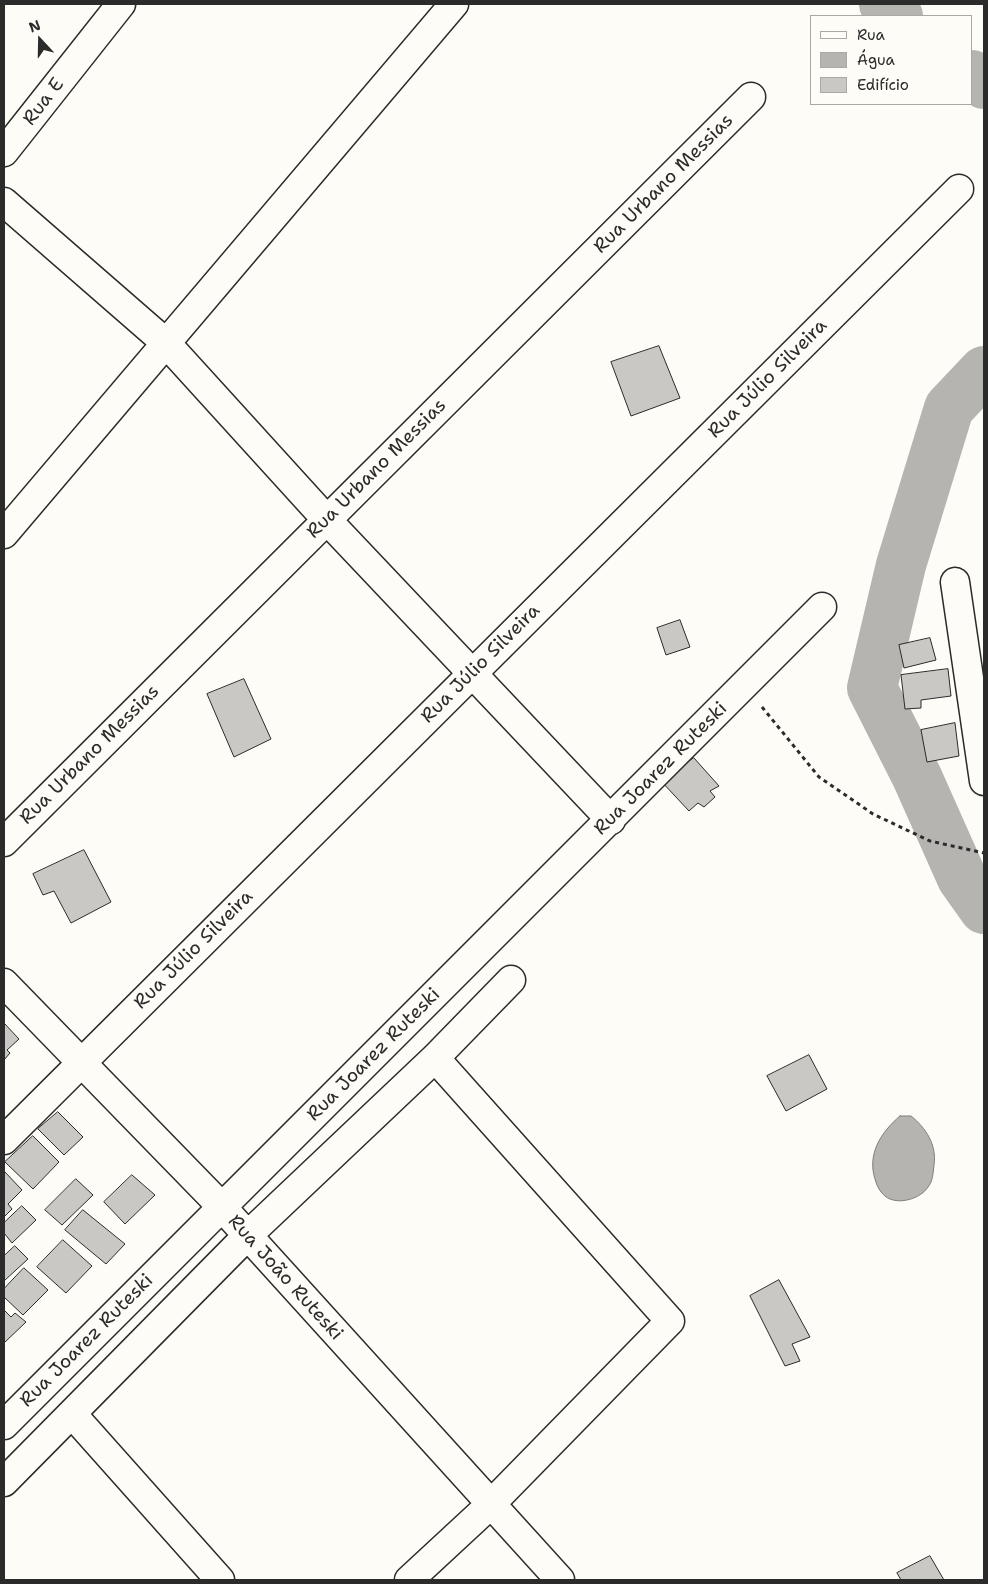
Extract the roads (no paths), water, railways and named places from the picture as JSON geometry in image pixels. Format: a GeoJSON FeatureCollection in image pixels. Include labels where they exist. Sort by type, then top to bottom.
{"type":"FeatureCollection","features":[{"type":"Feature","properties":{"kind":"street","name":"Rua E"},"geometry":{"type":"LineString","coordinates":[[4,152],[121,4]]}},
{"type":"Feature","properties":{"kind":"street"},"geometry":{"type":"LineString","coordinates":[[4,534],[454,4]]}},
{"type":"Feature","properties":{"kind":"street","name":"Rua Urbano Messias"},"geometry":{"type":"LineString","coordinates":[[4,842],[326,519],[752,98]]}},
{"type":"Feature","properties":{"kind":"street","name":"Rua Júlio Silveira"},"geometry":{"type":"LineString","coordinates":[[4,1140],[959,189]]}},
{"type":"Feature","properties":{"kind":"street"},"geometry":{"type":"LineString","coordinates":[[4,202],[166,343],[326,519],[610,820]]}},
{"type":"Feature","properties":{"kind":"street"},"geometry":{"type":"LineString","coordinates":[[955,582],[984,781]]}},
{"type":"Feature","properties":{"kind":"street","name":"Rua Joarez Ruteski"},"geometry":{"type":"LineString","coordinates":[[4,1425],[822,607]]}},
{"type":"Feature","properties":{"kind":"street"},"geometry":{"type":"LineString","coordinates":[[4,1482],[247,1236],[435,1058],[511,980]]}},
{"type":"Feature","properties":{"kind":"street","name":"Rua João Ruteski"},"geometry":{"type":"LineString","coordinates":[[4,983],[221,1206],[560,1580]]}},
{"type":"Feature","properties":{"kind":"street"},"geometry":{"type":"LineString","coordinates":[[409,1580],[490,1505],[670,1321],[435,1058]]}},
{"type":"Feature","properties":{"kind":"street"},"geometry":{"type":"LineString","coordinates":[[72,1415],[220,1580]]}},
{"type":"Feature","properties":{"kind":"water"},"geometry":{"type":"Polygon","coordinates":[[[900,1116],[911,1116],[926,1132],[932,1144],[934,1158],[931,1182],[925,1191],[911,1199],[900,1201],[887,1198],[880,1191],[875,1179],[873,1161],[877,1144],[887,1129],[900,1116]]]}},
{"type":"Feature","properties":{"kind":"waterway"},"geometry":{"type":"LineString","coordinates":[[884,4],[897,15]]}},
{"type":"Feature","properties":{"kind":"waterway"},"geometry":{"type":"LineString","coordinates":[[973,76],[984,84]]}},
{"type":"Feature","properties":{"kind":"waterway"},"geometry":{"type":"LineString","coordinates":[[984,371],[949,408],[901,565],[872,688],[917,777],[962,878],[984,909]]}}]}
